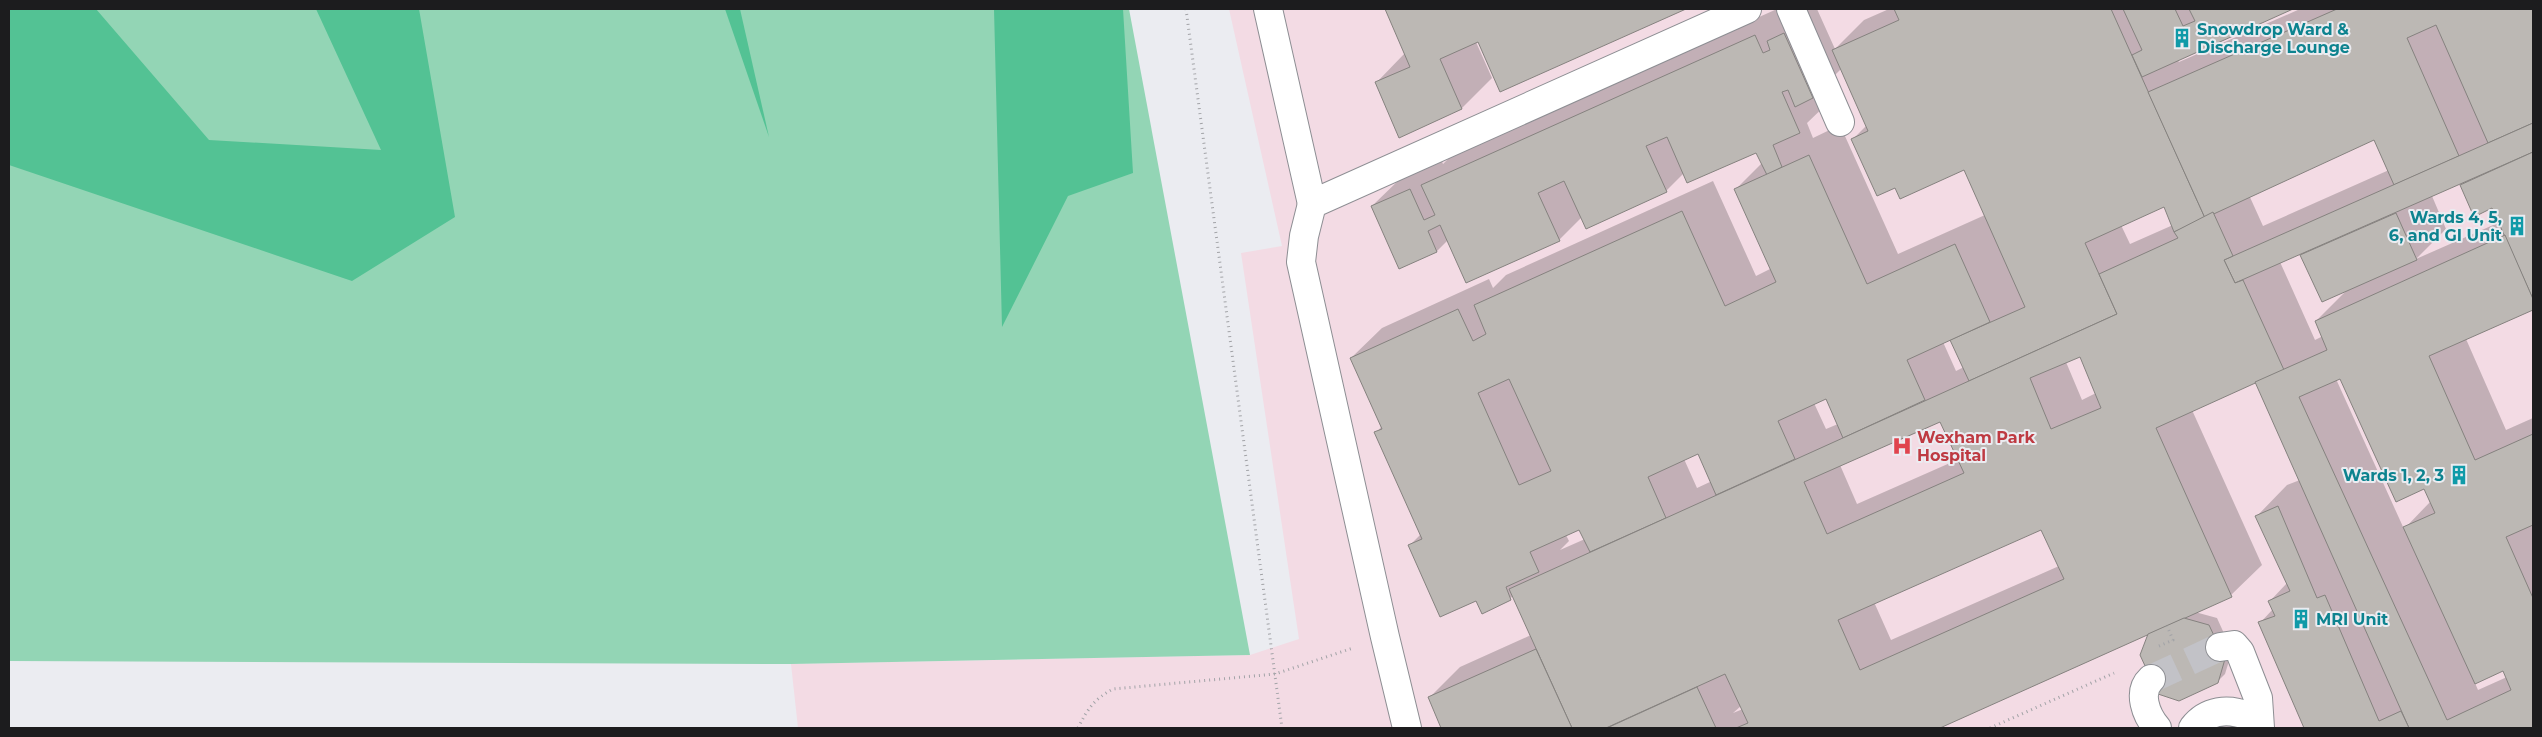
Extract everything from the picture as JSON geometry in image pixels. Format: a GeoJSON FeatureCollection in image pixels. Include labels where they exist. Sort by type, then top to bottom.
{"type":"FeatureCollection","features":[{"type":"Feature","properties":{"kind":"lane"},"geometry":{"type":"LineString","coordinates":[[1268,9],[1312,204],[1304,236],[1301,262],[1407,728]]}},
{"type":"Feature","properties":{"kind":"lane"},"geometry":{"type":"LineString","coordinates":[[1312,204],[1747,9]]}},
{"type":"Feature","properties":{"kind":"lane"},"geometry":{"type":"LineString","coordinates":[[1791,9],[1840,122]]}},
{"type":"Feature","properties":{"kind":"lane"},"geometry":{"type":"LineString","coordinates":[[2220,647],[2234,645],[2240,652],[2258,698],[2259,728]]}},
{"type":"Feature","properties":{"kind":"lane"},"geometry":{"type":"LineString","coordinates":[[2151,679],[2146,684],[2144,700],[2156,728]]}},
{"type":"Feature","properties":{"kind":"lane"},"geometry":{"type":"LineString","coordinates":[[2193,728],[2206,717],[2221,711],[2248,716],[2259,728]]}},
{"type":"Feature","properties":{"kind":"path"},"geometry":{"type":"LineString","coordinates":[[1186,9],[1282,728]]}},
{"type":"Feature","properties":{"kind":"path"},"geometry":{"type":"LineString","coordinates":[[1078,728],[1090,706],[1100,696],[1113,689],[1275,674],[1385,637]]}},
{"type":"Feature","properties":{"kind":"path"},"geometry":{"type":"LineString","coordinates":[[1990,728],[2114,673]]}},
{"type":"Feature","properties":{"kind":"shaded area","name":"Wexham Park Hospital"},"geometry":{"type":"Polygon","coordinates":[[[1229,9],[2533,9],[2533,728],[798,728],[791,664],[1250,655],[1299,639],[1241,253],[1282,246],[1229,9]]]}},
{"type":"Feature","properties":{"kind":"green space"},"geometry":{"type":"Polygon","coordinates":[[[9,9],[1129,9],[1250,655],[791,664],[9,661],[9,9]]]}},
{"type":"Feature","properties":{"kind":"green space"},"geometry":{"type":"Polygon","coordinates":[[[9,9],[96,9],[209,140],[381,150],[316,9],[419,9],[455,217],[352,281],[9,165],[9,9]]]}},
{"type":"Feature","properties":{"kind":"green space"},"geometry":{"type":"Polygon","coordinates":[[[725,9],[740,9],[769,137],[725,9]]]}},
{"type":"Feature","properties":{"kind":"green space"},"geometry":{"type":"Polygon","coordinates":[[[994,9],[1123,9],[1133,173],[1068,196],[1002,327],[994,9]]]}},
{"type":"Feature","properties":{"kind":"building"},"geometry":{"type":"Polygon","coordinates":[[[1385,9],[1686,9],[1500,92],[1478,42],[1440,59],[1462,109],[1399,138],[1375,82],[1410,67],[1385,9]]]}},
{"type":"Feature","properties":{"kind":"building"},"geometry":{"type":"Polygon","coordinates":[[[1894,9],[2111,9],[2205,218],[2174,232],[2164,207],[2085,243],[2117,314],[1969,381],[1950,340],[2025,307],[1964,170],[1900,199],[1895,188],[1877,196],[1851,139],[1868,131],[1832,50],[1899,20],[1894,9]]]}},
{"type":"Feature","properties":{"kind":"building","name":"Snowdrop Ward & Discharge Lounge"},"geometry":{"type":"Polygon","coordinates":[[[2123,9],[2175,9],[2183,26],[2195,21],[2189,9],[2293,9],[2142,77],[2132,55],[2142,50],[2123,9]]]}},
{"type":"Feature","properties":{"kind":"building"},"geometry":{"type":"Polygon","coordinates":[[[2337,9],[2533,9],[2533,123],[2488,143],[2436,25],[2407,38],[2459,156],[2394,185],[2374,140],[2205,218],[2148,92],[2337,9]]]}},
{"type":"Feature","properties":{"kind":"building"},"geometry":{"type":"Polygon","coordinates":[[[1784,33],[1813,98],[1795,107],[1788,90],[1782,92],[1800,133],[1773,145],[1782,167],[1767,175],[1756,153],[1687,183],[1667,137],[1646,146],[1667,192],[1586,229],[1564,181],[1538,193],[1560,241],[1466,283],[1440,225],[1428,231],[1437,252],[1399,269],[1371,206],[1410,189],[1424,220],[1435,215],[1421,185],[1755,35],[1763,53],[1770,50],[1767,41],[1784,33]]]}},
{"type":"Feature","properties":{"kind":"building"},"geometry":{"type":"Polygon","coordinates":[[[2533,123],[2533,152],[2235,283],[2224,260],[2533,123]]]}},
{"type":"Feature","properties":{"kind":"building","name":"Wards 4, 5, 6, and GI Unit"},"geometry":{"type":"Polygon","coordinates":[[[2533,152],[2533,299],[2492,208],[2474,217],[2460,185],[2533,152]]]}},
{"type":"Feature","properties":{"kind":"building"},"geometry":{"type":"Polygon","coordinates":[[[1809,155],[1867,284],[1955,244],[1990,322],[1907,360],[1925,400],[1843,438],[1826,399],[1778,421],[1795,459],[1716,495],[1698,454],[1648,477],[1666,518],[1590,552],[1579,530],[1530,552],[1539,572],[1506,587],[1511,600],[1482,614],[1476,601],[1440,617],[1408,545],[1422,539],[1374,432],[1382,429],[1350,358],[1458,309],[1473,341],[1486,334],[1474,305],[1682,211],[1725,306],[1776,282],[1734,189],[1809,155]],[[1509,379],[1478,393],[1519,485],[1551,471],[1509,379]]]}},
{"type":"Feature","properties":{"kind":"building"},"geometry":{"type":"Polygon","coordinates":[[[2213,212],[2233,256],[2224,260],[2235,283],[2243,280],[2284,370],[2156,428],[2232,597],[1940,728],[1736,728],[1748,723],[1725,674],[1606,728],[1572,728],[1509,589],[2117,314],[2099,274],[2178,238],[2174,232],[2213,212]],[[2080,357],[2030,378],[2051,429],[2101,408],[2080,357]],[[1940,422],[1804,482],[1827,534],[1964,473],[1940,422]],[[2041,530],[1838,620],[1860,670],[2064,579],[2041,530]]]}},
{"type":"Feature","properties":{"kind":"building"},"geometry":{"type":"Polygon","coordinates":[[[2396,213],[2417,260],[2322,302],[2300,255],[2396,213]]]}},
{"type":"Feature","properties":{"kind":"building","name":"Wards 1, 2, 3"},"geometry":{"type":"Polygon","coordinates":[[[2505,235],[2533,299],[2533,310],[2429,356],[2475,460],[2533,434],[2533,525],[2506,537],[2533,598],[2533,728],[2409,728],[2255,382],[2327,350],[2315,321],[2505,235]],[[2340,379],[2299,397],[2447,720],[2511,690],[2503,671],[2475,684],[2403,527],[2435,513],[2424,489],[2396,502],[2340,379]]]}},
{"type":"Feature","properties":{"kind":"building","name":"MRI Unit"},"geometry":{"type":"Polygon","coordinates":[[[2278,506],[2317,598],[2325,595],[2379,721],[2401,711],[2409,728],[2304,728],[2258,622],[2275,616],[2268,601],[2290,591],[2255,516],[2278,506]]]}},
{"type":"Feature","properties":{"kind":"building"},"geometry":{"type":"Polygon","coordinates":[[[2184,618],[2209,625],[2225,659],[2218,683],[2179,701],[2158,694],[2140,655],[2148,634],[2184,618]]]}},
{"type":"Feature","properties":{"kind":"building"},"geometry":{"type":"Polygon","coordinates":[[[1536,649],[1572,728],[1441,728],[1428,697],[1536,649]]]}},
{"type":"Feature","properties":{"kind":"building"},"geometry":{"type":"Polygon","coordinates":[[[1697,687],[1716,728],[1607,728],[1697,687]]]}},
{"type":"Feature","properties":{"kind":"tunnel"},"geometry":{"type":"LineString","coordinates":[[2151,679],[2220,647]]}},
{"type":"Feature","properties":{"kind":"place","name":"Snowdrop Ward & Discharge Lounge"},"geometry":{"type":"Point","coordinates":[2182,38]}},
{"type":"Feature","properties":{"kind":"place","name":"Wards 4, 5, 6, and GI Unit"},"geometry":{"type":"Point","coordinates":[2517,226]}},
{"type":"Feature","properties":{"kind":"place","name":"Wexham Park Hospital"},"geometry":{"type":"Point","coordinates":[1902,446]}},
{"type":"Feature","properties":{"kind":"place","name":"Wards 1, 2, 3"},"geometry":{"type":"Point","coordinates":[2459,475]}},
{"type":"Feature","properties":{"kind":"place","name":"MRI Unit"},"geometry":{"type":"Point","coordinates":[2301,619]}}]}
